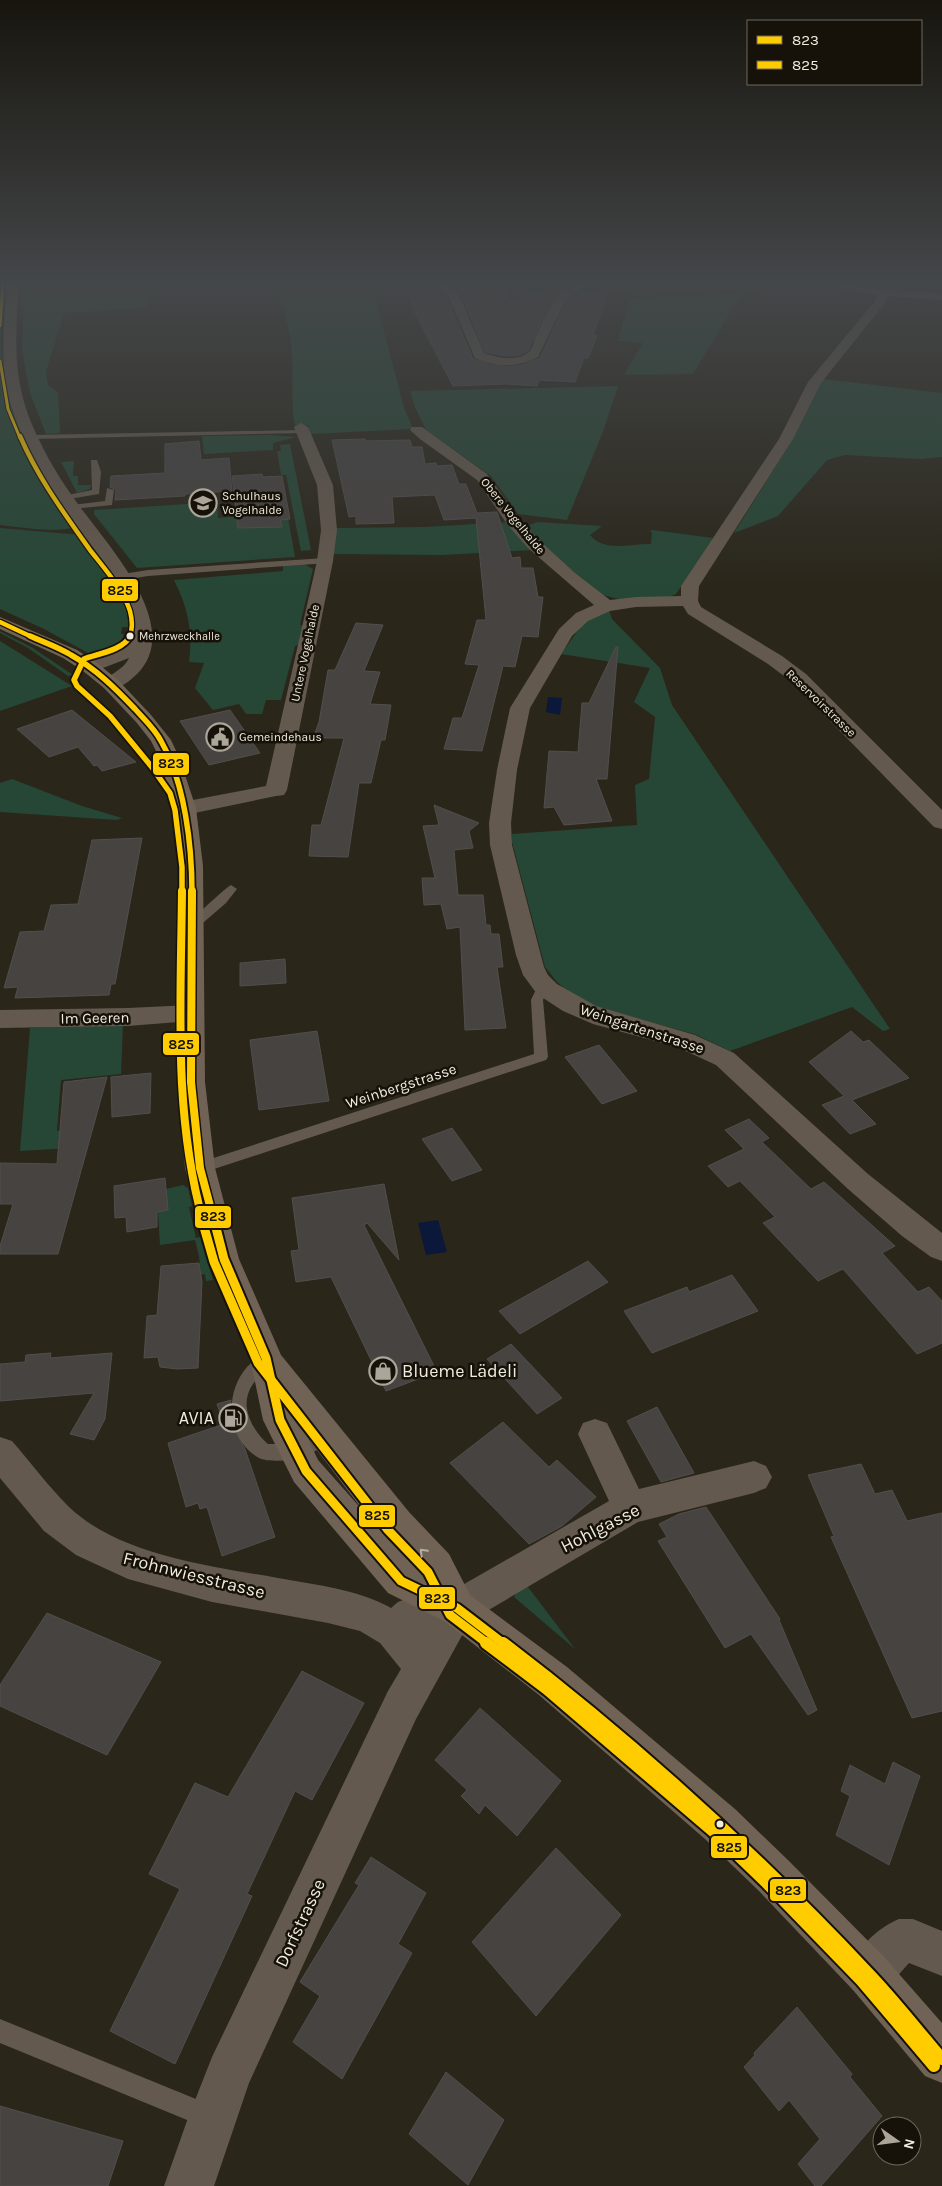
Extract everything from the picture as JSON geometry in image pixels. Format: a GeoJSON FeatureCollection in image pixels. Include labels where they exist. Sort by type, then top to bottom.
{"type":"FeatureCollection","features":[{"type":"Feature","properties":{"kind":"main road"},"geometry":{"type":"LineString","coordinates":[[8,626],[88,676],[111,684],[135,708],[161,740],[182,798],[192,866],[192,1082],[200,1168],[224,1259],[266,1358],[280,1420],[311,1444],[306,1471],[401,1581],[457,1608],[553,1681],[713,1818],[869,1974],[942,2059]]}},
{"type":"Feature","properties":{"kind":"main road"},"geometry":{"type":"LineString","coordinates":[[88,676],[133,728],[182,798]]}},
{"type":"Feature","properties":{"kind":"street"},"geometry":{"type":"LineString","coordinates":[[13,384],[18,406],[44,465],[123,577],[137,603],[144,645],[138,660],[125,676],[111,684]]}},
{"type":"Feature","properties":{"kind":"street"},"geometry":{"type":"LineString","coordinates":[[543,986],[528,954],[501,845],[500,824],[506,770],[520,708],[565,633],[572,624],[593,610],[606,606],[636,602],[689,601],[690,586],[786,439],[814,384]]}},
{"type":"Feature","properties":{"kind":"street","name":"Untere Vogelhalde"},"geometry":{"type":"LineString","coordinates":[[182,798],[276,790],[325,560],[329,530],[326,492],[318,467],[302,430]]}},
{"type":"Feature","properties":{"kind":"street","name":"Obere Vogelhalde"},"geometry":{"type":"LineString","coordinates":[[417,430],[428,440],[467,465],[483,478],[514,522],[545,555],[560,570],[606,606]]}},
{"type":"Feature","properties":{"kind":"street","name":"Reservoirstrasse"},"geometry":{"type":"LineString","coordinates":[[689,601],[694,610],[775,660],[799,678],[942,822]]}},
{"type":"Feature","properties":{"kind":"street"},"geometry":{"type":"LineString","coordinates":[[88,676],[134,646],[142,633]]}},
{"type":"Feature","properties":{"kind":"street","name":"Weingartenstrasse"},"geometry":{"type":"LineString","coordinates":[[543,986],[587,1013],[606,1020],[679,1038],[726,1059],[864,1188],[913,1229],[942,1249]]}},
{"type":"Feature","properties":{"kind":"street","name":"Im Geeren"},"geometry":{"type":"LineString","coordinates":[[0,1019],[128,1018],[191,1013]]}},
{"type":"Feature","properties":{"kind":"street"},"geometry":{"type":"LineString","coordinates":[[595,1434],[630,1508]]}},
{"type":"Feature","properties":{"kind":"street","name":"Frohnwiesstrasse"},"geometry":{"type":"LineString","coordinates":[[0,1452],[56,1519],[89,1543],[128,1562],[212,1584],[357,1612],[383,1622],[394,1630]]}},
{"type":"Feature","properties":{"kind":"street","name":"Hohlgasse"},"geometry":{"type":"LineString","coordinates":[[457,1608],[630,1508],[754,1477]]}},
{"type":"Feature","properties":{"kind":"street"},"geometry":{"type":"LineString","coordinates":[[423,1666],[394,1630],[411,1615],[457,1608]]}},
{"type":"Feature","properties":{"kind":"street","name":"Dorfstrasse"},"geometry":{"type":"LineString","coordinates":[[189,2186],[229,2074],[340,1837],[423,1666],[457,1608]]}},
{"type":"Feature","properties":{"kind":"street"},"geometry":{"type":"LineString","coordinates":[[869,1974],[899,1941],[914,1941],[942,1954]]}},
{"type":"Feature","properties":{"kind":"lane"},"geometry":{"type":"LineString","coordinates":[[31,437],[302,430]]}},
{"type":"Feature","properties":{"kind":"lane"},"geometry":{"type":"LineString","coordinates":[[69,502],[96,492],[97,472],[94,462]]}},
{"type":"Feature","properties":{"kind":"lane"},"geometry":{"type":"LineString","coordinates":[[69,502],[109,503],[110,490]]}},
{"type":"Feature","properties":{"kind":"lane"},"geometry":{"type":"LineString","coordinates":[[123,577],[148,573],[325,560]]}},
{"type":"Feature","properties":{"kind":"lane"},"geometry":{"type":"LineString","coordinates":[[193,925],[222,900],[231,889]]}},
{"type":"Feature","properties":{"kind":"lane","name":"Weinbergstrasse"},"geometry":{"type":"LineString","coordinates":[[200,1168],[542,1057],[537,1000],[543,986]]}},
{"type":"Feature","properties":{"kind":"lane"},"geometry":{"type":"LineString","coordinates":[[0,2031],[212,2118]]}},
{"type":"Feature","properties":{"kind":"green space"},"geometry":{"type":"Polygon","coordinates":[[[0,384],[7,384],[16,417],[25,440],[48,483],[76,526],[61,530],[0,525],[0,384]]]}},
{"type":"Feature","properties":{"kind":"green space"},"geometry":{"type":"Polygon","coordinates":[[[28,384],[48,384],[58,393],[60,433],[46,434],[28,384]]]}},
{"type":"Feature","properties":{"kind":"green space"},"geometry":{"type":"Polygon","coordinates":[[[292,384],[398,384],[404,408],[413,429],[310,434],[308,425],[295,426],[292,384]]]}},
{"type":"Feature","properties":{"kind":"green space"},"geometry":{"type":"Polygon","coordinates":[[[820,384],[866,384],[942,393],[942,457],[921,459],[845,455],[827,460],[778,516],[734,533],[789,445],[820,384]]]}},
{"type":"Feature","properties":{"kind":"green space"},"geometry":{"type":"Polygon","coordinates":[[[618,386],[604,429],[567,520],[518,514],[491,476],[426,430],[410,391],[618,386]]]}},
{"type":"Feature","properties":{"kind":"green space"},"geometry":{"type":"Polygon","coordinates":[[[271,435],[296,437],[273,443],[273,450],[204,454],[202,436],[271,435]]]}},
{"type":"Feature","properties":{"kind":"green space"},"geometry":{"type":"Polygon","coordinates":[[[290,444],[311,550],[301,551],[286,475],[281,475],[277,451],[281,451],[280,445],[290,444]]]}},
{"type":"Feature","properties":{"kind":"green space"},"geometry":{"type":"Polygon","coordinates":[[[74,461],[73,476],[78,476],[78,485],[91,485],[90,489],[77,493],[61,462],[74,461]]]}},
{"type":"Feature","properties":{"kind":"green space"},"geometry":{"type":"Polygon","coordinates":[[[217,502],[218,518],[244,516],[288,518],[295,557],[137,568],[94,514],[94,510],[217,502]]]}},
{"type":"Feature","properties":{"kind":"green space"},"geometry":{"type":"Polygon","coordinates":[[[510,522],[532,550],[442,555],[333,554],[336,528],[424,527],[510,522]]]}},
{"type":"Feature","properties":{"kind":"green space"},"geometry":{"type":"Polygon","coordinates":[[[537,522],[602,526],[590,535],[596,541],[603,544],[619,546],[651,544],[652,533],[650,531],[652,530],[713,538],[676,594],[667,598],[622,600],[599,594],[542,545],[527,526],[537,522]]]}},
{"type":"Feature","properties":{"kind":"green space"},"geometry":{"type":"Polygon","coordinates":[[[0,528],[82,535],[119,589],[124,601],[128,627],[122,627],[121,634],[124,634],[119,648],[110,653],[90,654],[44,629],[0,609],[0,528]]]}},
{"type":"Feature","properties":{"kind":"green space"},"geometry":{"type":"Polygon","coordinates":[[[283,564],[304,564],[313,569],[300,625],[305,626],[300,644],[295,646],[281,700],[266,700],[262,714],[246,714],[239,704],[213,710],[195,688],[204,663],[189,662],[190,630],[183,600],[174,580],[283,571],[283,564]]]}},
{"type":"Feature","properties":{"kind":"green space"},"geometry":{"type":"Polygon","coordinates":[[[609,610],[612,619],[660,668],[672,705],[890,1029],[883,1031],[852,1007],[730,1051],[697,1035],[590,1005],[572,995],[557,982],[545,967],[512,842],[512,834],[637,825],[635,785],[649,779],[655,717],[634,702],[650,668],[561,654],[584,622],[609,610]]]}},
{"type":"Feature","properties":{"kind":"green space"},"geometry":{"type":"Polygon","coordinates":[[[0,631],[33,648],[73,675],[68,676],[28,648],[0,633],[0,631]]]}},
{"type":"Feature","properties":{"kind":"green space"},"geometry":{"type":"Polygon","coordinates":[[[0,641],[72,686],[0,711],[0,641]]]}},
{"type":"Feature","properties":{"kind":"green space"},"geometry":{"type":"Polygon","coordinates":[[[12,779],[82,806],[122,818],[117,820],[0,812],[0,783],[12,779]]]}},
{"type":"Feature","properties":{"kind":"green space"},"geometry":{"type":"Polygon","coordinates":[[[123,1025],[121,1074],[61,1080],[57,1131],[72,1130],[70,1148],[20,1151],[30,1028],[123,1025]]]}},
{"type":"Feature","properties":{"kind":"green space"},"geometry":{"type":"Polygon","coordinates":[[[183,1185],[188,1188],[192,1206],[189,1207],[196,1238],[200,1237],[213,1280],[206,1281],[205,1274],[201,1275],[195,1240],[160,1245],[158,1212],[168,1210],[166,1189],[183,1185]]]}},
{"type":"Feature","properties":{"kind":"green space"},"geometry":{"type":"Polygon","coordinates":[[[525,1583],[575,1649],[514,1597],[519,1588],[525,1583]]]}},
{"type":"Feature","properties":{"kind":"water"},"geometry":{"type":"Polygon","coordinates":[[[548,697],[562,698],[560,715],[546,712],[548,697]]]}},
{"type":"Feature","properties":{"kind":"water"},"geometry":{"type":"Polygon","coordinates":[[[438,1220],[447,1252],[426,1255],[418,1223],[438,1220]]]}},
{"type":"Feature","properties":{"kind":"building"},"geometry":{"type":"Polygon","coordinates":[[[452,384],[506,384],[453,386],[452,384]]]}},
{"type":"Feature","properties":{"kind":"building"},"geometry":{"type":"Polygon","coordinates":[[[506,384],[538,384],[537,386],[506,384]]]}},
{"type":"Feature","properties":{"kind":"building"},"geometry":{"type":"Polygon","coordinates":[[[365,439],[366,441],[410,440],[412,447],[422,447],[425,464],[436,463],[437,466],[452,465],[459,484],[466,484],[477,513],[497,512],[512,558],[520,557],[521,568],[533,568],[538,597],[543,597],[538,637],[522,636],[515,667],[503,666],[482,751],[444,749],[453,718],[462,718],[479,665],[465,664],[477,620],[486,620],[476,518],[444,520],[435,495],[392,497],[394,523],[356,524],[356,516],[349,517],[332,440],[365,439]]]}},
{"type":"Feature","properties":{"kind":"building"},"geometry":{"type":"Polygon","coordinates":[[[199,441],[201,460],[229,458],[232,491],[115,500],[116,490],[110,487],[111,476],[165,473],[165,444],[199,441]]]}},
{"type":"Feature","properties":{"kind":"building"},"geometry":{"type":"Polygon","coordinates":[[[262,474],[263,477],[282,476],[290,519],[280,520],[282,527],[238,528],[232,476],[262,474]]]}},
{"type":"Feature","properties":{"kind":"building"},"geometry":{"type":"Polygon","coordinates":[[[356,623],[383,625],[364,671],[380,672],[370,704],[391,705],[385,740],[381,740],[371,783],[359,783],[348,857],[309,856],[312,825],[321,825],[344,738],[313,738],[319,722],[328,670],[335,670],[356,623]]]}},
{"type":"Feature","properties":{"kind":"building"},"geometry":{"type":"Polygon","coordinates":[[[616,647],[618,647],[607,779],[596,779],[612,821],[564,825],[554,807],[544,808],[549,751],[578,752],[582,703],[589,703],[616,647]]]}},
{"type":"Feature","properties":{"kind":"building"},"geometry":{"type":"Polygon","coordinates":[[[72,710],[136,762],[102,771],[97,765],[94,766],[78,747],[49,757],[17,729],[72,710]]]}},
{"type":"Feature","properties":{"kind":"building","name":"Gemeindehaus"},"geometry":{"type":"Polygon","coordinates":[[[230,710],[260,753],[209,765],[180,721],[230,710]]]}},
{"type":"Feature","properties":{"kind":"building"},"geometry":{"type":"Polygon","coordinates":[[[434,805],[479,823],[469,831],[473,848],[454,850],[458,895],[483,895],[486,925],[490,925],[491,934],[499,934],[503,967],[497,967],[506,1028],[465,1030],[460,927],[447,929],[441,904],[424,905],[422,878],[435,878],[423,826],[439,825],[434,805]]]}},
{"type":"Feature","properties":{"kind":"building"},"geometry":{"type":"Polygon","coordinates":[[[142,838],[115,984],[111,984],[109,995],[15,998],[18,987],[4,988],[20,932],[44,931],[51,905],[78,904],[92,840],[142,838]]]}},
{"type":"Feature","properties":{"kind":"building"},"geometry":{"type":"Polygon","coordinates":[[[285,959],[286,983],[240,986],[240,963],[285,959]]]}},
{"type":"Feature","properties":{"kind":"building"},"geometry":{"type":"Polygon","coordinates":[[[317,1031],[329,1101],[259,1110],[250,1040],[317,1031]]]}},
{"type":"Feature","properties":{"kind":"building"},"geometry":{"type":"Polygon","coordinates":[[[851,1031],[863,1042],[869,1040],[909,1078],[852,1100],[876,1124],[850,1134],[822,1105],[844,1096],[809,1062],[851,1031]]]}},
{"type":"Feature","properties":{"kind":"building"},"geometry":{"type":"Polygon","coordinates":[[[599,1045],[637,1091],[602,1104],[565,1057],[599,1045]]]}},
{"type":"Feature","properties":{"kind":"building"},"geometry":{"type":"Polygon","coordinates":[[[151,1073],[150,1113],[112,1117],[111,1077],[151,1073]]]}},
{"type":"Feature","properties":{"kind":"building"},"geometry":{"type":"Polygon","coordinates":[[[107,1077],[58,1254],[0,1254],[0,1246],[13,1204],[0,1204],[0,1163],[57,1164],[64,1082],[107,1077]]]}},
{"type":"Feature","properties":{"kind":"building"},"geometry":{"type":"Polygon","coordinates":[[[749,1119],[769,1138],[762,1142],[811,1189],[824,1182],[895,1246],[882,1253],[918,1292],[929,1287],[942,1301],[942,1343],[917,1354],[843,1269],[818,1281],[763,1223],[775,1217],[740,1181],[728,1187],[708,1166],[744,1149],[725,1130],[749,1119]]]}},
{"type":"Feature","properties":{"kind":"building"},"geometry":{"type":"Polygon","coordinates":[[[452,1128],[482,1170],[452,1181],[422,1139],[452,1128]]]}},
{"type":"Feature","properties":{"kind":"building"},"geometry":{"type":"Polygon","coordinates":[[[165,1178],[168,1210],[157,1212],[157,1227],[127,1232],[126,1217],[115,1218],[114,1186],[165,1178]]]}},
{"type":"Feature","properties":{"kind":"building"},"geometry":{"type":"Polygon","coordinates":[[[384,1184],[399,1260],[367,1223],[364,1225],[437,1372],[386,1391],[331,1277],[296,1282],[291,1251],[299,1250],[292,1198],[384,1184]]]}},
{"type":"Feature","properties":{"kind":"building"},"geometry":{"type":"Polygon","coordinates":[[[588,1261],[608,1282],[520,1334],[499,1311],[588,1261]]]}},
{"type":"Feature","properties":{"kind":"building"},"geometry":{"type":"Polygon","coordinates":[[[199,1263],[202,1282],[198,1368],[177,1369],[160,1367],[158,1357],[144,1358],[147,1316],[157,1315],[161,1266],[199,1263]]]}},
{"type":"Feature","properties":{"kind":"building"},"geometry":{"type":"Polygon","coordinates":[[[732,1275],[758,1311],[652,1353],[624,1311],[687,1287],[689,1292],[732,1275]]]}},
{"type":"Feature","properties":{"kind":"building"},"geometry":{"type":"Polygon","coordinates":[[[511,1344],[562,1398],[537,1414],[487,1359],[511,1344]]]}},
{"type":"Feature","properties":{"kind":"building"},"geometry":{"type":"Polygon","coordinates":[[[51,1353],[50,1358],[112,1353],[105,1419],[94,1440],[70,1434],[94,1393],[0,1401],[0,1364],[25,1362],[26,1355],[51,1353]]]}},
{"type":"Feature","properties":{"kind":"building"},"geometry":{"type":"Polygon","coordinates":[[[231,1400],[230,1415],[233,1428],[245,1449],[275,1537],[222,1556],[207,1507],[200,1509],[198,1503],[186,1507],[168,1443],[224,1424],[217,1404],[231,1400]]]}},
{"type":"Feature","properties":{"kind":"building"},"geometry":{"type":"Polygon","coordinates":[[[657,1407],[694,1473],[661,1482],[627,1421],[657,1407]]]}},
{"type":"Feature","properties":{"kind":"building"},"geometry":{"type":"Polygon","coordinates":[[[503,1422],[549,1467],[557,1460],[596,1497],[562,1526],[529,1544],[450,1463],[503,1422]]]}},
{"type":"Feature","properties":{"kind":"building"},"geometry":{"type":"Polygon","coordinates":[[[861,1464],[875,1494],[892,1490],[907,1521],[942,1513],[942,1711],[912,1718],[831,1537],[834,1536],[808,1475],[861,1464]]]}},
{"type":"Feature","properties":{"kind":"building"},"geometry":{"type":"Polygon","coordinates":[[[706,1507],[780,1619],[817,1710],[808,1715],[751,1634],[725,1648],[658,1541],[667,1537],[659,1524],[679,1514],[706,1507]]]}},
{"type":"Feature","properties":{"kind":"building"},"geometry":{"type":"Polygon","coordinates":[[[47,1613],[161,1662],[107,1755],[0,1706],[0,1685],[47,1613]]]}},
{"type":"Feature","properties":{"kind":"building"},"geometry":{"type":"Polygon","coordinates":[[[302,1671],[364,1703],[312,1800],[295,1791],[247,1894],[252,1896],[175,2064],[110,2031],[180,1889],[149,1874],[195,1783],[228,1797],[302,1671]]]}},
{"type":"Feature","properties":{"kind":"building"},"geometry":{"type":"Polygon","coordinates":[[[480,1708],[561,1781],[517,1836],[485,1805],[479,1814],[461,1796],[467,1790],[435,1760],[480,1708]]]}},
{"type":"Feature","properties":{"kind":"building"},"geometry":{"type":"Polygon","coordinates":[[[893,1762],[920,1776],[889,1865],[836,1835],[850,1796],[841,1791],[850,1765],[885,1784],[893,1762]]]}},
{"type":"Feature","properties":{"kind":"building"},"geometry":{"type":"Polygon","coordinates":[[[556,1848],[621,1915],[536,2016],[472,1942],[556,1848]]]}},
{"type":"Feature","properties":{"kind":"building"},"geometry":{"type":"Polygon","coordinates":[[[371,1857],[426,1893],[398,1944],[412,1953],[342,2079],[293,2042],[320,1996],[300,1982],[359,1885],[355,1883],[371,1857]]]}},
{"type":"Feature","properties":{"kind":"building"},"geometry":{"type":"Polygon","coordinates":[[[797,2007],[852,2074],[850,2077],[882,2116],[872,2116],[872,2127],[821,2186],[815,2186],[798,2164],[820,2139],[789,2100],[779,2111],[744,2067],[755,2055],[754,2053],[797,2007]]]}},
{"type":"Feature","properties":{"kind":"building"},"geometry":{"type":"Polygon","coordinates":[[[446,2072],[504,2120],[468,2185],[409,2134],[446,2072]]]}},
{"type":"Feature","properties":{"kind":"building"},"geometry":{"type":"Polygon","coordinates":[[[0,2106],[123,2141],[108,2186],[0,2186],[0,2106]]]}},
{"type":"Feature","properties":{"kind":"transit line","name":"825"},"geometry":{"type":"LineString","coordinates":[[4,384],[8,409],[31,462],[55,501],[120,591],[130,611],[132,631],[128,640],[117,647],[84,659],[74,680],[77,686],[110,716],[151,766],[170,793],[175,810],[182,867],[181,1082],[187,1148],[199,1208],[214,1262],[258,1363],[388,1530],[428,1572],[450,1615],[547,1689],[713,1831],[767,1883],[862,1981],[934,2066]]}},
{"type":"Feature","properties":{"kind":"transit line","name":"823"},"geometry":{"type":"LineString","coordinates":[[0,622],[70,654],[90,667],[111,684],[144,719],[161,740],[169,757],[185,808],[192,866],[191,1082],[200,1168],[224,1259],[266,1358],[280,1420],[306,1471],[401,1581],[457,1608],[553,1681],[720,1824],[774,1876],[869,1974],[942,2059]]}},
{"type":"Feature","properties":{"kind":"place","name":"Schulhaus Vogelhalde"},"geometry":{"type":"Point","coordinates":[203,503]}},
{"type":"Feature","properties":{"kind":"place","name":"Mehrzweckhalle"},"geometry":{"type":"Point","coordinates":[130,636]}},
{"type":"Feature","properties":{"kind":"place","name":"Gemeindehaus"},"geometry":{"type":"Point","coordinates":[220,737]}},
{"type":"Feature","properties":{"kind":"place","name":"Blueme Lädeli"},"geometry":{"type":"Point","coordinates":[383,1371]}},
{"type":"Feature","properties":{"kind":"place","name":"AVIA"},"geometry":{"type":"Point","coordinates":[233,1418]}}]}
